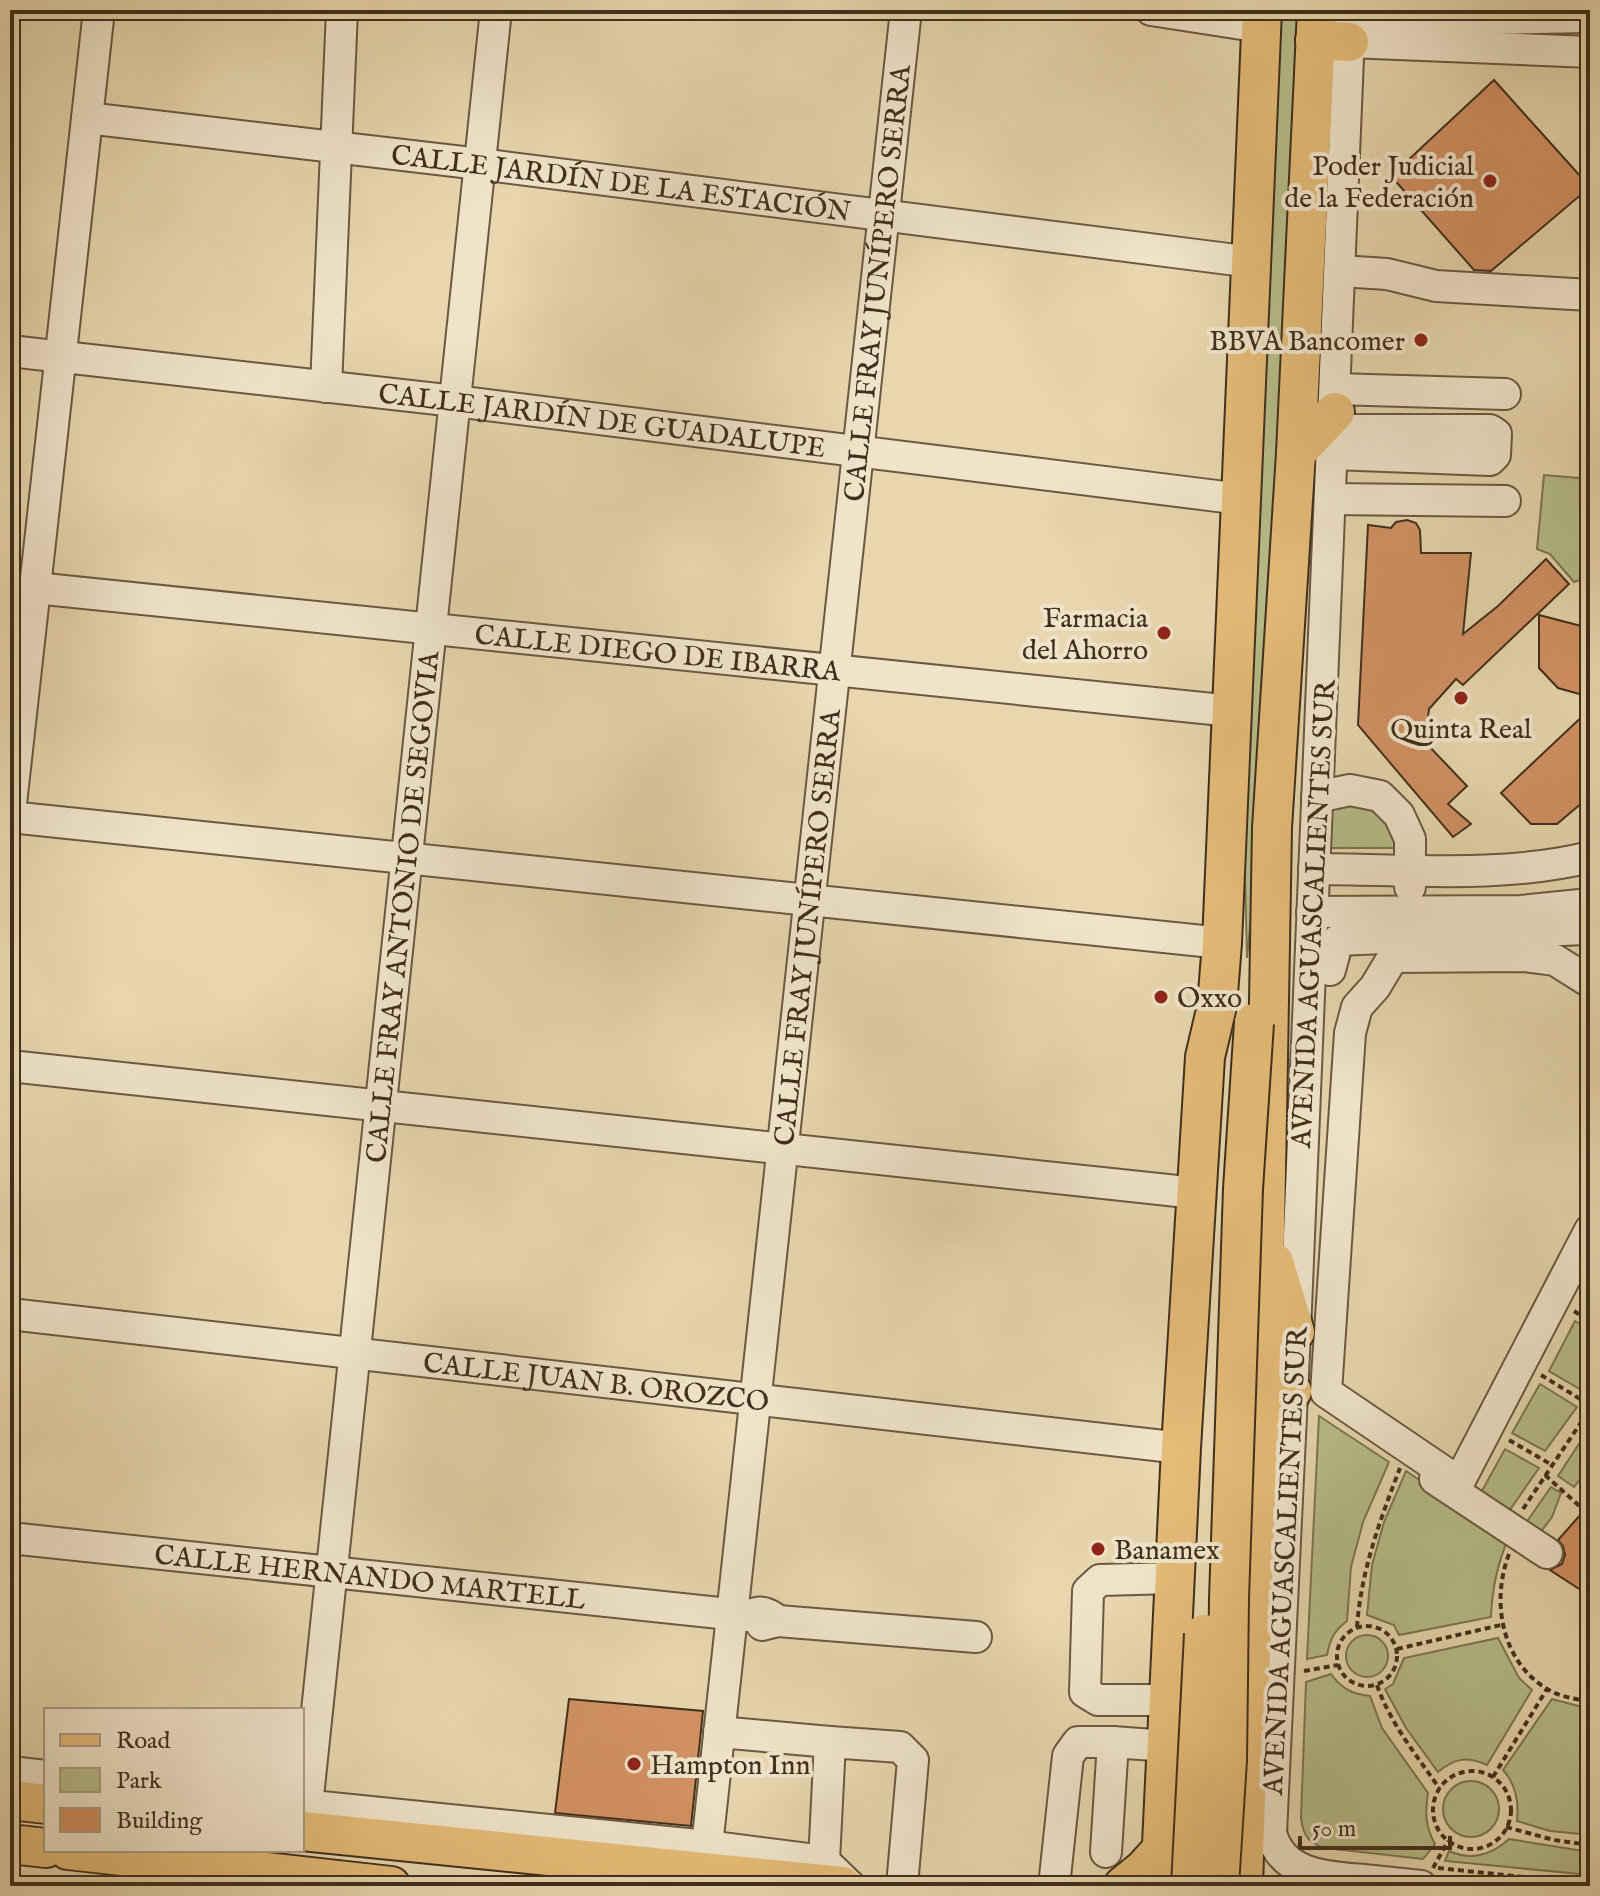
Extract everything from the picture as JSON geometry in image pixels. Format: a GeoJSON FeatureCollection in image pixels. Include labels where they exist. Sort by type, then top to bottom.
{"type":"FeatureCollection","features":[{"type":"Feature","properties":{"kind":"main road"},"geometry":{"type":"LineString","coordinates":[[1123,1886],[1144,1869],[1161,1868],[1196,1193],[1205,1057],[1217,1006],[1222,943],[1262,18]]}},
{"type":"Feature","properties":{"kind":"main road","name":"AVENIDA AGUASCALIENTES SUR"},"geometry":{"type":"LineString","coordinates":[[1219,1886],[1227,1760],[1229,1599],[1243,1189],[1264,888],[1327,428],[1336,23]]}},
{"type":"Feature","properties":{"kind":"main road","name":"AVENIDA AGUASCALIENTES SUR"},"geometry":{"type":"LineString","coordinates":[[1243,1886],[1258,1818],[1264,1679],[1258,1442],[1272,828]]}},
{"type":"Feature","properties":{"kind":"main road"},"geometry":{"type":"LineString","coordinates":[[1191,1886],[1222,1160],[1225,1056],[1217,1006]]}},
{"type":"Feature","properties":{"kind":"main road"},"geometry":{"type":"LineString","coordinates":[[1265,1232],[1295,1332]]}},
{"type":"Feature","properties":{"kind":"main road"},"geometry":{"type":"LineString","coordinates":[[1258,1442],[1310,1394]]}},
{"type":"Feature","properties":{"kind":"main road"},"geometry":{"type":"LineString","coordinates":[[1172,1638],[1180,1670],[1199,1695],[1215,1699],[1233,1695],[1264,1679]]}},
{"type":"Feature","properties":{"kind":"main road"},"geometry":{"type":"LineString","coordinates":[[10,1800],[44,1804]]}},
{"type":"Feature","properties":{"kind":"main road"},"geometry":{"type":"LineString","coordinates":[[304,1814],[833,1874]]}},
{"type":"Feature","properties":{"kind":"main road"},"geometry":{"type":"LineString","coordinates":[[1258,1818],[1255,1860],[1271,1886]]}},
{"type":"Feature","properties":{"kind":"main road"},"geometry":{"type":"LineString","coordinates":[[10,1844],[44,1848]]}},
{"type":"Feature","properties":{"kind":"main road"},"geometry":{"type":"LineString","coordinates":[[76,1852],[158,1873],[391,1886]]}},
{"type":"Feature","properties":{"kind":"street"},"geometry":{"type":"LineString","coordinates":[[99,10],[10,815],[1222,943]]}},
{"type":"Feature","properties":{"kind":"street"},"geometry":{"type":"LineString","coordinates":[[326,387],[342,10]]}},
{"type":"Feature","properties":{"kind":"street","name":"CALLE FRAY ANTONIO DE SEGOVIA"},"geometry":{"type":"LineString","coordinates":[[304,1814],[496,10]]}},
{"type":"Feature","properties":{"kind":"street","name":"CALLE FRAY JUNÍPERO SERRA"},"geometry":{"type":"LineString","coordinates":[[707,1846],[719,1732],[740,1615],[755,1399],[906,10]]}},
{"type":"Feature","properties":{"kind":"street"},"geometry":{"type":"LineString","coordinates":[[1151,10],[1262,18]]}},
{"type":"Feature","properties":{"kind":"street"},"geometry":{"type":"LineString","coordinates":[[1336,23],[1590,17]]}},
{"type":"Feature","properties":{"kind":"street"},"geometry":{"type":"LineString","coordinates":[[1336,23],[1590,52]]}},
{"type":"Feature","properties":{"kind":"street","name":"AVENIDA AGUASCALIENTES SUR"},"geometry":{"type":"LineString","coordinates":[[1264,1679],[1310,1394],[1295,1332],[1331,499],[1327,428],[1340,281],[1336,23]]}},
{"type":"Feature","properties":{"kind":"street","name":"CALLE JARDÍN DE LA ESTACIÓN"},"geometry":{"type":"LineString","coordinates":[[87,118],[480,164],[1252,262]]}},
{"type":"Feature","properties":{"kind":"street"},"geometry":{"type":"LineString","coordinates":[[1340,281],[1387,292],[1436,286],[1590,295]]}},
{"type":"Feature","properties":{"kind":"street","name":"CALLE JARDÍN DE GUADALUPE"},"geometry":{"type":"LineString","coordinates":[[10,351],[455,401],[1241,499]]}},
{"type":"Feature","properties":{"kind":"street"},"geometry":{"type":"LineString","coordinates":[[1327,428],[1505,394]]}},
{"type":"Feature","properties":{"kind":"street"},"geometry":{"type":"LineString","coordinates":[[1331,499],[1505,501]]}},
{"type":"Feature","properties":{"kind":"street","name":"CALLE DIEGO DE IBARRA"},"geometry":{"type":"LineString","coordinates":[[35,588],[1232,711]]}},
{"type":"Feature","properties":{"kind":"street"},"geometry":{"type":"LineString","coordinates":[[1317,797],[1350,790],[1380,796],[1399,815],[1410,839],[1409,913]]}},
{"type":"Feature","properties":{"kind":"street"},"geometry":{"type":"LineString","coordinates":[[1314,869],[1510,869],[1555,865],[1590,857]]}},
{"type":"Feature","properties":{"kind":"street"},"geometry":{"type":"LineString","coordinates":[[1330,970],[1332,952],[1338,940],[1522,934],[1558,909],[1588,922]]}},
{"type":"Feature","properties":{"kind":"street"},"geometry":{"type":"LineString","coordinates":[[1312,912],[1409,913],[1522,934],[1590,982]]}},
{"type":"Feature","properties":{"kind":"street"},"geometry":{"type":"LineString","coordinates":[[1310,1394],[1339,1214],[1350,1033],[1357,1007],[1375,987],[1393,957],[1588,922]]}},
{"type":"Feature","properties":{"kind":"street"},"geometry":{"type":"LineString","coordinates":[[1307,1005],[1357,1007]]}},
{"type":"Feature","properties":{"kind":"street"},"geometry":{"type":"LineString","coordinates":[[10,1066],[1196,1193]]}},
{"type":"Feature","properties":{"kind":"street"},"geometry":{"type":"LineString","coordinates":[[1300,1208],[1319,1208],[1339,1214]]}},
{"type":"Feature","properties":{"kind":"street"},"geometry":{"type":"LineString","coordinates":[[1310,1394],[1459,1482],[1590,1230]]}},
{"type":"Feature","properties":{"kind":"street","name":"CALLE JUAN B. OROZCO"},"geometry":{"type":"LineString","coordinates":[[10,1314],[1181,1448]]}},
{"type":"Feature","properties":{"kind":"street"},"geometry":{"type":"LineString","coordinates":[[1310,1394],[1547,1553]]}},
{"type":"Feature","properties":{"kind":"street","name":"CALLE HERNANDO MARTELL"},"geometry":{"type":"LineString","coordinates":[[10,1538],[740,1615],[755,1624],[767,1625],[778,1621],[976,1637]]}},
{"type":"Feature","properties":{"kind":"street"},"geometry":{"type":"LineString","coordinates":[[1169,1700],[1098,1700],[1085,1692],[1088,1591],[1100,1580],[1175,1578]]}},
{"type":"Feature","properties":{"kind":"street"},"geometry":{"type":"LineString","coordinates":[[719,1732],[900,1747],[913,1760],[902,1886]]}},
{"type":"Feature","properties":{"kind":"street"},"geometry":{"type":"LineString","coordinates":[[830,1742],[833,1874]]}},
{"type":"Feature","properties":{"kind":"street"},"geometry":{"type":"LineString","coordinates":[[1054,1886],[1068,1756],[1078,1742],[1167,1746]]}},
{"type":"Feature","properties":{"kind":"street"},"geometry":{"type":"LineString","coordinates":[[1106,1852],[1113,1742]]}},
{"type":"Feature","properties":{"kind":"street"},"geometry":{"type":"LineString","coordinates":[[10,1772],[44,1776]]}},
{"type":"Feature","properties":{"kind":"street"},"geometry":{"type":"LineString","coordinates":[[304,1814],[707,1846],[833,1874],[850,1886]]}},
{"type":"Feature","properties":{"kind":"street"},"geometry":{"type":"LineString","coordinates":[[1258,1818],[1271,1833],[1283,1857],[1301,1869],[1334,1878],[1429,1876]]}},
{"type":"Feature","properties":{"kind":"path"},"geometry":{"type":"LineString","coordinates":[[1572,1310],[1590,1321]]}},
{"type":"Feature","properties":{"kind":"path"},"geometry":{"type":"LineString","coordinates":[[1538,1373],[1590,1407],[1545,1475],[1516,1532],[1502,1574],[1501,1625],[1525,1670],[1547,1689],[1590,1701]]}},
{"type":"Feature","properties":{"kind":"path"},"geometry":{"type":"LineString","coordinates":[[1503,1437],[1552,1465]]}},
{"type":"Feature","properties":{"kind":"path"},"geometry":{"type":"LineString","coordinates":[[1357,1627],[1373,1538],[1403,1458]]}},
{"type":"Feature","properties":{"kind":"path"},"geometry":{"type":"LineString","coordinates":[[1545,1475],[1584,1510]]}},
{"type":"Feature","properties":{"kind":"path"},"geometry":{"type":"LineString","coordinates":[[1397,1649],[1501,1625]]}},
{"type":"Feature","properties":{"kind":"path"},"geometry":{"type":"LineString","coordinates":[[1375,1626],[1385,1631],[1397,1649],[1393,1673],[1377,1685],[1352,1683],[1338,1665],[1339,1645],[1357,1627],[1375,1626]]}},
{"type":"Feature","properties":{"kind":"path"},"geometry":{"type":"LineString","coordinates":[[1264,1679],[1338,1665]]}},
{"type":"Feature","properties":{"kind":"path"},"geometry":{"type":"LineString","coordinates":[[1377,1685],[1399,1733],[1439,1788]]}},
{"type":"Feature","properties":{"kind":"path"},"geometry":{"type":"LineString","coordinates":[[1493,1777],[1547,1689]]}},
{"type":"Feature","properties":{"kind":"path"},"geometry":{"type":"LineString","coordinates":[[1471,1771],[1493,1777],[1503,1786],[1509,1798],[1510,1812],[1506,1827],[1493,1842],[1481,1848],[1468,1849],[1448,1841],[1434,1822],[1433,1808],[1439,1788],[1453,1776],[1471,1771]]}},
{"type":"Feature","properties":{"kind":"path"},"geometry":{"type":"LineString","coordinates":[[1506,1827],[1554,1840],[1590,1845]]}},
{"type":"Feature","properties":{"kind":"path"},"geometry":{"type":"LineString","coordinates":[[1448,1841],[1429,1876],[1590,1884]]}},
{"type":"Feature","properties":{"kind":"green space"},"geometry":{"type":"Polygon","coordinates":[[[1274,10],[1301,10],[1267,757],[1247,958],[1242,755],[1274,10]]]}},
{"type":"Feature","properties":{"kind":"green space"},"geometry":{"type":"Polygon","coordinates":[[[1544,475],[1590,479],[1590,584],[1586,578],[1574,582],[1550,554],[1537,549],[1544,475]]]}},
{"type":"Feature","properties":{"kind":"green space"},"geometry":{"type":"Polygon","coordinates":[[[1329,799],[1374,799],[1403,848],[1330,848],[1329,799]]]}},
{"type":"Feature","properties":{"kind":"green space"},"geometry":{"type":"Polygon","coordinates":[[[1575,1321],[1590,1330],[1590,1395],[1549,1371],[1575,1321]]]}},
{"type":"Feature","properties":{"kind":"green space"},"geometry":{"type":"Polygon","coordinates":[[[1540,1384],[1577,1407],[1545,1451],[1512,1433],[1540,1384]]]}},
{"type":"Feature","properties":{"kind":"green space"},"geometry":{"type":"Polygon","coordinates":[[[1319,1416],[1389,1462],[1363,1522],[1351,1567],[1347,1621],[1333,1636],[1327,1655],[1307,1659],[1319,1416]]]}},
{"type":"Feature","properties":{"kind":"green space"},"geometry":{"type":"Polygon","coordinates":[[[1590,1427],[1590,1467],[1574,1487],[1558,1476],[1590,1427]]]}},
{"type":"Feature","properties":{"kind":"green space"},"geometry":{"type":"Polygon","coordinates":[[[1505,1449],[1539,1468],[1507,1514],[1478,1498],[1505,1449]]]}},
{"type":"Feature","properties":{"kind":"green space"},"geometry":{"type":"Polygon","coordinates":[[[1406,1471],[1508,1539],[1496,1577],[1491,1617],[1399,1635],[1394,1625],[1367,1615],[1372,1565],[1384,1522],[1406,1471]]]}},
{"type":"Feature","properties":{"kind":"green space"},"geometry":{"type":"Polygon","coordinates":[[[1551,1487],[1561,1493],[1552,1517],[1536,1538],[1521,1530],[1551,1487]]]}},
{"type":"Feature","properties":{"kind":"green space"},"geometry":{"type":"Polygon","coordinates":[[[1367,1635],[1382,1641],[1388,1656],[1382,1671],[1367,1677],[1352,1671],[1346,1656],[1352,1641],[1367,1635]]]}},
{"type":"Feature","properties":{"kind":"green space"},"geometry":{"type":"Polygon","coordinates":[[[1498,1638],[1519,1678],[1532,1690],[1487,1765],[1461,1760],[1438,1772],[1406,1728],[1385,1689],[1393,1684],[1404,1658],[1498,1638]]]}},
{"type":"Feature","properties":{"kind":"green space"},"geometry":{"type":"Polygon","coordinates":[[[1331,1674],[1348,1690],[1370,1696],[1382,1728],[1428,1793],[1427,1819],[1435,1844],[1423,1859],[1325,1848],[1314,1844],[1305,1834],[1301,1818],[1306,1682],[1331,1674]]]}},
{"type":"Feature","properties":{"kind":"green space"},"geometry":{"type":"Polygon","coordinates":[[[1552,1699],[1590,1709],[1590,1835],[1550,1831],[1517,1821],[1516,1794],[1503,1770],[1552,1699]]]}},
{"type":"Feature","properties":{"kind":"green space"},"geometry":{"type":"Polygon","coordinates":[[[1471,1781],[1491,1789],[1499,1809],[1491,1829],[1471,1837],[1451,1829],[1443,1809],[1451,1789],[1471,1781]]]}},
{"type":"Feature","properties":{"kind":"green space"},"geometry":{"type":"Polygon","coordinates":[[[1509,1839],[1590,1852],[1590,1875],[1445,1861],[1449,1851],[1465,1856],[1481,1855],[1509,1839]]]}},
{"type":"Feature","properties":{"kind":"building","name":"Poder Judicial de la Federación"},"geometry":{"type":"Polygon","coordinates":[[[1494,80],[1590,187],[1491,271],[1474,270],[1391,176],[1494,80]]]}},
{"type":"Feature","properties":{"kind":"building"},"geometry":{"type":"Polygon","coordinates":[[[1407,520],[1416,523],[1420,530],[1421,553],[1471,553],[1463,634],[1498,606],[1546,559],[1569,584],[1463,685],[1456,679],[1429,709],[1425,742],[1467,786],[1448,804],[1471,824],[1453,837],[1358,725],[1368,525],[1391,528],[1396,522],[1407,520]]]}},
{"type":"Feature","properties":{"kind":"building"},"geometry":{"type":"Polygon","coordinates":[[[1539,615],[1585,627],[1590,633],[1590,697],[1558,688],[1539,668],[1539,615]]]}},
{"type":"Feature","properties":{"kind":"building"},"geometry":{"type":"Polygon","coordinates":[[[1590,709],[1590,796],[1557,824],[1531,824],[1501,793],[1590,709]]]}},
{"type":"Feature","properties":{"kind":"building"},"geometry":{"type":"Polygon","coordinates":[[[1590,1504],[1590,1596],[1550,1570],[1562,1564],[1565,1555],[1558,1540],[1590,1504]]]}},
{"type":"Feature","properties":{"kind":"building","name":"Hampton Inn"},"geometry":{"type":"Polygon","coordinates":[[[569,1699],[703,1711],[691,1826],[555,1813],[569,1699]]]}},
{"type":"Feature","properties":{"kind":"place","name":"Poder Judicial de la Federación"},"geometry":{"type":"Point","coordinates":[1490,181]}},
{"type":"Feature","properties":{"kind":"place","name":"BBVA Bancomer"},"geometry":{"type":"Point","coordinates":[1421,340]}},
{"type":"Feature","properties":{"kind":"place","name":"Farmacia del Ahorro"},"geometry":{"type":"Point","coordinates":[1164,633]}},
{"type":"Feature","properties":{"kind":"place","name":"Quinta Real"},"geometry":{"type":"Point","coordinates":[1461,698]}},
{"type":"Feature","properties":{"kind":"place","name":"Oxxo"},"geometry":{"type":"Point","coordinates":[1161,997]}},
{"type":"Feature","properties":{"kind":"place","name":"Banamex"},"geometry":{"type":"Point","coordinates":[1098,1549]}},
{"type":"Feature","properties":{"kind":"place","name":"Hampton Inn"},"geometry":{"type":"Point","coordinates":[634,1764]}}]}
